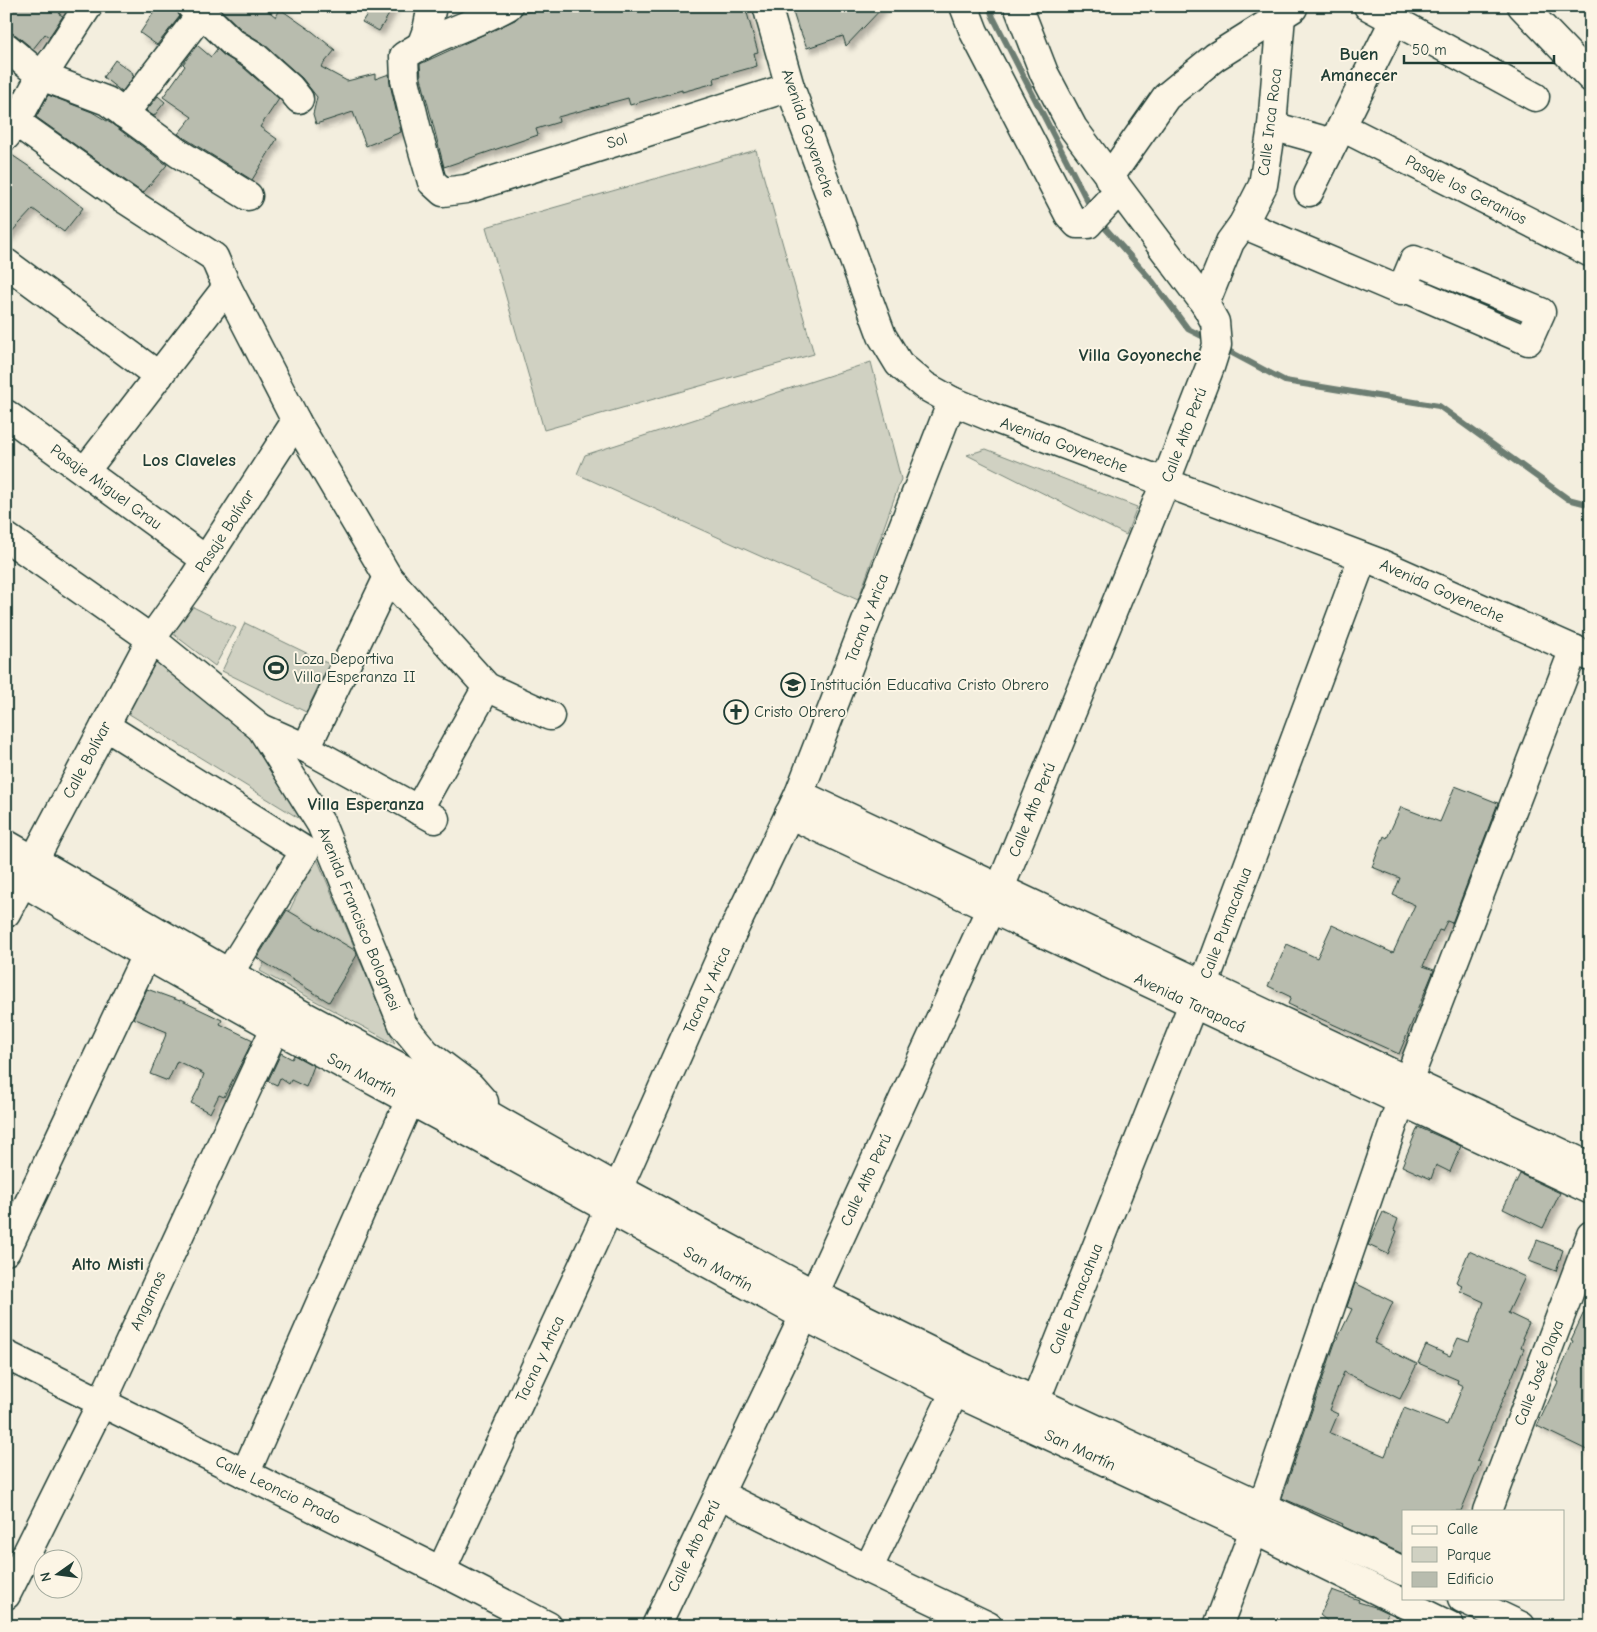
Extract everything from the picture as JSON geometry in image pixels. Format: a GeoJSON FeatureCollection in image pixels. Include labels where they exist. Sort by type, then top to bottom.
{"type":"FeatureCollection","features":[{"type":"Feature","properties":{"kind":"street"},"geometry":{"type":"LineString","coordinates":[[88,6],[54,60],[41,76],[11,129],[214,257],[226,287],[296,421],[388,577],[487,687],[550,716]]}},
{"type":"Feature","properties":{"kind":"street"},"geometry":{"type":"LineString","coordinates":[[421,46],[428,30],[432,6]]}},
{"type":"Feature","properties":{"kind":"street"},"geometry":{"type":"LineString","coordinates":[[421,46],[488,18],[508,6]]}},
{"type":"Feature","properties":{"kind":"street","name":"Avenida Goyeneche"},"geometry":{"type":"LineString","coordinates":[[767,6],[790,87],[882,336],[899,364],[925,386],[952,401],[991,417],[1362,557],[1583,653]]}},
{"type":"Feature","properties":{"kind":"street"},"geometry":{"type":"LineString","coordinates":[[964,6],[974,32],[1069,215],[1077,224],[1104,200],[1166,97],[1215,57],[1288,11]]}},
{"type":"Feature","properties":{"kind":"street"},"geometry":{"type":"LineString","coordinates":[[1018,6],[1044,73],[1073,128],[1104,200],[1210,313]]}},
{"type":"Feature","properties":{"kind":"street"},"geometry":{"type":"LineString","coordinates":[[1368,6],[1535,97]]}},
{"type":"Feature","properties":{"kind":"street"},"geometry":{"type":"LineString","coordinates":[[1522,6],[1591,78]]}},
{"type":"Feature","properties":{"kind":"street"},"geometry":{"type":"LineString","coordinates":[[124,114],[196,10],[233,42],[253,54],[290,88],[298,98]]}},
{"type":"Feature","properties":{"kind":"street","name":"Calle Inca Roca"},"geometry":{"type":"LineString","coordinates":[[1210,313],[1230,242],[1243,224],[1263,185],[1288,11]]}},
{"type":"Feature","properties":{"kind":"street"},"geometry":{"type":"LineString","coordinates":[[1308,192],[1394,21]]}},
{"type":"Feature","properties":{"kind":"street","name":"Sol"},"geometry":{"type":"LineString","coordinates":[[421,46],[404,56],[405,80],[432,182],[443,192],[466,189],[790,87]]}},
{"type":"Feature","properties":{"kind":"street"},"geometry":{"type":"LineString","coordinates":[[6,47],[41,76],[107,102],[178,153],[248,196]]}},
{"type":"Feature","properties":{"kind":"street","name":"Pasaje los Geranios"},"geometry":{"type":"LineString","coordinates":[[1272,126],[1337,135],[1591,253]]}},
{"type":"Feature","properties":{"kind":"street"},"geometry":{"type":"LineString","coordinates":[[1243,224],[1401,291],[1403,287]]}},
{"type":"Feature","properties":{"kind":"street"},"geometry":{"type":"LineString","coordinates":[[6,264],[158,376]]}},
{"type":"Feature","properties":{"kind":"street"},"geometry":{"type":"LineString","coordinates":[[85,471],[226,287]]}},
{"type":"Feature","properties":{"kind":"street","name":"Calle Alto Perú"},"geometry":{"type":"LineString","coordinates":[[656,1626],[809,1305],[995,898],[1165,483],[1210,366],[1217,345],[1210,313]]}},
{"type":"Feature","properties":{"kind":"street","name":"Tacna y Arica"},"geometry":{"type":"LineString","coordinates":[[441,1571],[614,1199],[723,952],[794,804],[952,401]]}},
{"type":"Feature","properties":{"kind":"street","name":"Pasaje Miguel Grau"},"geometry":{"type":"LineString","coordinates":[[6,414],[206,560]]}},
{"type":"Feature","properties":{"kind":"street","name":"Pasaje Bolívar"},"geometry":{"type":"LineString","coordinates":[[151,640],[206,560],[296,421]]}},
{"type":"Feature","properties":{"kind":"street","name":"Avenida Francisco Bolognesi"},"geometry":{"type":"LineString","coordinates":[[6,537],[151,640],[261,728],[321,824],[403,1025],[426,1053],[470,1086],[481,1097],[486,1105],[482,1125]]}},
{"type":"Feature","properties":{"kind":"street","name":"Calle Pumacahua"},"geometry":{"type":"LineString","coordinates":[[1030,1413],[1198,994],[1362,557]]}},
{"type":"Feature","properties":{"kind":"street"},"geometry":{"type":"LineString","coordinates":[[306,748],[388,577]]}},
{"type":"Feature","properties":{"kind":"street","name":"Calle Bolívar"},"geometry":{"type":"LineString","coordinates":[[6,913],[21,871],[105,726],[151,640]]}},
{"type":"Feature","properties":{"kind":"street"},"geometry":{"type":"LineString","coordinates":[[1218,1626],[1258,1517],[1404,1091],[1583,653]]}},
{"type":"Feature","properties":{"kind":"street"},"geometry":{"type":"LineString","coordinates":[[261,728],[306,748],[427,814],[487,687]]}},
{"type":"Feature","properties":{"kind":"street"},"geometry":{"type":"LineString","coordinates":[[105,726],[306,851],[229,973]]}},
{"type":"Feature","properties":{"kind":"street","name":"Avenida Tarapacá"},"geometry":{"type":"LineString","coordinates":[[794,804],[1404,1091],[1591,1190]]}},
{"type":"Feature","properties":{"kind":"street","name":"San Martín"},"geometry":{"type":"LineString","coordinates":[[6,844],[21,871],[280,1016],[809,1305],[1030,1413],[1258,1517],[1402,1594]]}},
{"type":"Feature","properties":{"kind":"street"},"geometry":{"type":"LineString","coordinates":[[6,1251],[152,943]]}},
{"type":"Feature","properties":{"kind":"street","name":"San Martín"},"geometry":{"type":"LineString","coordinates":[[152,943],[229,973],[280,1016]]}},
{"type":"Feature","properties":{"kind":"street","name":"Angamos"},"geometry":{"type":"LineString","coordinates":[[6,1595],[102,1402],[280,1016]]}},
{"type":"Feature","properties":{"kind":"street"},"geometry":{"type":"LineString","coordinates":[[246,1474],[414,1089]]}},
{"type":"Feature","properties":{"kind":"street","name":"Avenida Tarapacá"},"geometry":{"type":"LineString","coordinates":[[1404,1091],[1591,1167]]}},
{"type":"Feature","properties":{"kind":"street","name":"Calle José Olaya"},"geometry":{"type":"LineString","coordinates":[[1486,1510],[1591,1235]]}},
{"type":"Feature","properties":{"kind":"street","name":"Calle Leoncio Prado"},"geometry":{"type":"LineString","coordinates":[[6,1355],[548,1626]]}},
{"type":"Feature","properties":{"kind":"street"},"geometry":{"type":"LineString","coordinates":[[868,1569],[961,1380]]}},
{"type":"Feature","properties":{"kind":"street"},"geometry":{"type":"LineString","coordinates":[[719,1494],[868,1569],[988,1626]]}},
{"type":"Feature","properties":{"kind":"street","name":"San Martín"},"geometry":{"type":"LineString","coordinates":[[1258,1517],[1402,1571]]}},
{"type":"Feature","properties":{"kind":"street","name":"San Martín"},"geometry":{"type":"LineString","coordinates":[[1413,1600],[1447,1618]]}},
{"type":"Feature","properties":{"kind":"street"},"geometry":{"type":"LineString","coordinates":[[1466,1600],[1521,1626]]}},
{"type":"Feature","properties":{"kind":"green space"},"geometry":{"type":"Polygon","coordinates":[[[756,150],[814,354],[544,430],[486,227],[756,150]]]}},
{"type":"Feature","properties":{"kind":"green space"},"geometry":{"type":"Polygon","coordinates":[[[871,362],[901,479],[858,600],[577,474],[585,455],[871,362]]]}},
{"type":"Feature","properties":{"kind":"green space"},"geometry":{"type":"Polygon","coordinates":[[[986,449],[1137,507],[1126,535],[967,455],[986,449]]]}},
{"type":"Feature","properties":{"kind":"green space"},"geometry":{"type":"Polygon","coordinates":[[[185,603],[236,628],[215,666],[168,630],[185,603]]]}},
{"type":"Feature","properties":{"kind":"green space","name":"Loza Deportiva Villa Esperanza II"},"geometry":{"type":"Polygon","coordinates":[[[245,623],[329,664],[306,712],[222,671],[245,623]]]}},
{"type":"Feature","properties":{"kind":"green space"},"geometry":{"type":"Polygon","coordinates":[[[158,655],[262,748],[305,822],[126,712],[158,655]]]}},
{"type":"Feature","properties":{"kind":"green space"},"geometry":{"type":"Polygon","coordinates":[[[316,856],[395,1044],[260,971],[316,856]]]}},
{"type":"Feature","properties":{"kind":"building"},"geometry":{"type":"Polygon","coordinates":[[[6,6],[66,6],[59,14],[63,16],[49,37],[45,34],[33,49],[16,35],[6,32],[6,6]]]}},
{"type":"Feature","properties":{"kind":"building"},"geometry":{"type":"Polygon","coordinates":[[[158,6],[176,6],[180,16],[157,45],[140,33],[158,6]]]}},
{"type":"Feature","properties":{"kind":"building"},"geometry":{"type":"Polygon","coordinates":[[[217,6],[262,6],[276,17],[280,9],[335,50],[321,67],[347,81],[375,74],[375,79],[389,74],[401,132],[366,146],[353,112],[316,124],[313,114],[317,97],[302,78],[263,43],[243,31],[217,6]]]}},
{"type":"Feature","properties":{"kind":"building"},"geometry":{"type":"Polygon","coordinates":[[[372,6],[394,6],[379,31],[362,22],[372,6]]]}},
{"type":"Feature","properties":{"kind":"building"},"geometry":{"type":"Polygon","coordinates":[[[530,6],[745,6],[758,52],[754,53],[757,66],[714,78],[715,83],[682,92],[682,90],[630,105],[628,98],[558,117],[559,122],[536,129],[538,135],[444,167],[421,78],[420,64],[515,20],[522,13],[531,11],[530,6]]]}},
{"type":"Feature","properties":{"kind":"building"},"geometry":{"type":"Polygon","coordinates":[[[791,6],[884,6],[846,46],[843,36],[807,48],[791,6]]]}},
{"type":"Feature","properties":{"kind":"building"},"geometry":{"type":"Polygon","coordinates":[[[197,45],[211,57],[217,49],[244,68],[279,99],[260,127],[277,139],[252,180],[178,134],[192,117],[163,97],[197,45]]]}},
{"type":"Feature","properties":{"kind":"building"},"geometry":{"type":"Polygon","coordinates":[[[115,60],[133,73],[132,75],[134,76],[122,92],[103,77],[115,60]]]}},
{"type":"Feature","properties":{"kind":"building"},"geometry":{"type":"Polygon","coordinates":[[[48,95],[92,112],[112,124],[167,165],[143,193],[36,117],[48,95]]]}},
{"type":"Feature","properties":{"kind":"building"},"geometry":{"type":"Polygon","coordinates":[[[158,96],[165,102],[154,116],[146,111],[158,96]]]}},
{"type":"Feature","properties":{"kind":"building"},"geometry":{"type":"Polygon","coordinates":[[[6,151],[40,174],[83,208],[64,232],[33,209],[6,238],[6,151]]]}},
{"type":"Feature","properties":{"kind":"building"},"geometry":{"type":"Polygon","coordinates":[[[1455,786],[1498,803],[1452,923],[1447,921],[1442,931],[1439,930],[1423,966],[1434,970],[1399,1054],[1288,1004],[1291,997],[1268,986],[1287,944],[1317,958],[1332,925],[1393,953],[1415,905],[1393,895],[1400,878],[1372,867],[1384,836],[1387,838],[1401,807],[1440,822],[1455,786]]]}},
{"type":"Feature","properties":{"kind":"building"},"geometry":{"type":"Polygon","coordinates":[[[287,910],[356,951],[357,955],[329,1002],[257,958],[287,910]]]}},
{"type":"Feature","properties":{"kind":"building"},"geometry":{"type":"Polygon","coordinates":[[[147,989],[180,1000],[222,1020],[220,1024],[253,1040],[224,1097],[219,1095],[210,1113],[191,1103],[204,1074],[177,1061],[168,1081],[150,1074],[167,1032],[133,1018],[147,989]]]}},
{"type":"Feature","properties":{"kind":"building"},"geometry":{"type":"Polygon","coordinates":[[[281,1053],[292,1059],[294,1055],[314,1066],[306,1087],[291,1080],[289,1084],[280,1078],[277,1085],[268,1081],[281,1053]]]}},
{"type":"Feature","properties":{"kind":"building"},"geometry":{"type":"Polygon","coordinates":[[[1418,1127],[1461,1146],[1450,1172],[1436,1165],[1431,1179],[1402,1166],[1418,1127]]]}},
{"type":"Feature","properties":{"kind":"building"},"geometry":{"type":"Polygon","coordinates":[[[1520,1174],[1560,1193],[1543,1228],[1503,1209],[1520,1174]]]}},
{"type":"Feature","properties":{"kind":"building"},"geometry":{"type":"Polygon","coordinates":[[[1383,1212],[1398,1219],[1394,1230],[1397,1231],[1388,1254],[1368,1245],[1383,1212]]]}},
{"type":"Feature","properties":{"kind":"building"},"geometry":{"type":"Polygon","coordinates":[[[1537,1240],[1563,1250],[1556,1271],[1529,1261],[1537,1240]]]}},
{"type":"Feature","properties":{"kind":"building"},"geometry":{"type":"Polygon","coordinates":[[[1469,1251],[1525,1277],[1508,1313],[1529,1323],[1522,1338],[1524,1339],[1521,1347],[1524,1349],[1477,1460],[1481,1462],[1461,1510],[1402,1510],[1402,1554],[1342,1526],[1343,1524],[1282,1498],[1336,1340],[1352,1309],[1347,1307],[1355,1283],[1393,1302],[1374,1343],[1417,1364],[1400,1399],[1344,1372],[1329,1410],[1338,1414],[1330,1433],[1385,1456],[1404,1408],[1447,1425],[1463,1386],[1457,1383],[1458,1380],[1418,1363],[1426,1345],[1450,1356],[1458,1338],[1469,1342],[1484,1302],[1460,1291],[1462,1285],[1456,1282],[1469,1251]]]}},
{"type":"Feature","properties":{"kind":"building"},"geometry":{"type":"Polygon","coordinates":[[[1591,1297],[1591,1452],[1537,1426],[1558,1382],[1556,1381],[1573,1341],[1571,1340],[1591,1297]]]}},
{"type":"Feature","properties":{"kind":"building"},"geometry":{"type":"Polygon","coordinates":[[[1332,1590],[1388,1613],[1382,1626],[1333,1626],[1320,1615],[1332,1590]]]}},
{"type":"Feature","properties":{"kind":"waterway"},"geometry":{"type":"LineString","coordinates":[[989,6],[1092,210]]}},
{"type":"Feature","properties":{"kind":"waterway"},"geometry":{"type":"LineString","coordinates":[[1099,221],[1153,282],[1188,329],[1210,340]]}},
{"type":"Feature","properties":{"kind":"waterway"},"geometry":{"type":"LineString","coordinates":[[1223,348],[1285,381],[1439,406],[1568,499],[1591,505]]}},
{"type":"Feature","properties":{"kind":"place","name":"Loza Deportiva Villa Esperanza II"},"geometry":{"type":"Point","coordinates":[276,668]}},
{"type":"Feature","properties":{"kind":"place","name":"Institución Educativa Cristo Obrero"},"geometry":{"type":"Point","coordinates":[793,685]}},
{"type":"Feature","properties":{"kind":"place","name":"Cristo Obrero"},"geometry":{"type":"Point","coordinates":[736,712]}},
{"type":"Feature","properties":{"kind":"district","name":"Buen Amanecer"},"geometry":{"type":"Point","coordinates":[1359,64]}},
{"type":"Feature","properties":{"kind":"district","name":"Villa Goyoneche"},"geometry":{"type":"Point","coordinates":[1140,355]}},
{"type":"Feature","properties":{"kind":"district","name":"Los Claveles"},"geometry":{"type":"Point","coordinates":[189,460]}},
{"type":"Feature","properties":{"kind":"district","name":"Villa Esperanza"},"geometry":{"type":"Point","coordinates":[366,804]}},
{"type":"Feature","properties":{"kind":"district","name":"Alto Misti"},"geometry":{"type":"Point","coordinates":[108,1264]}}]}
